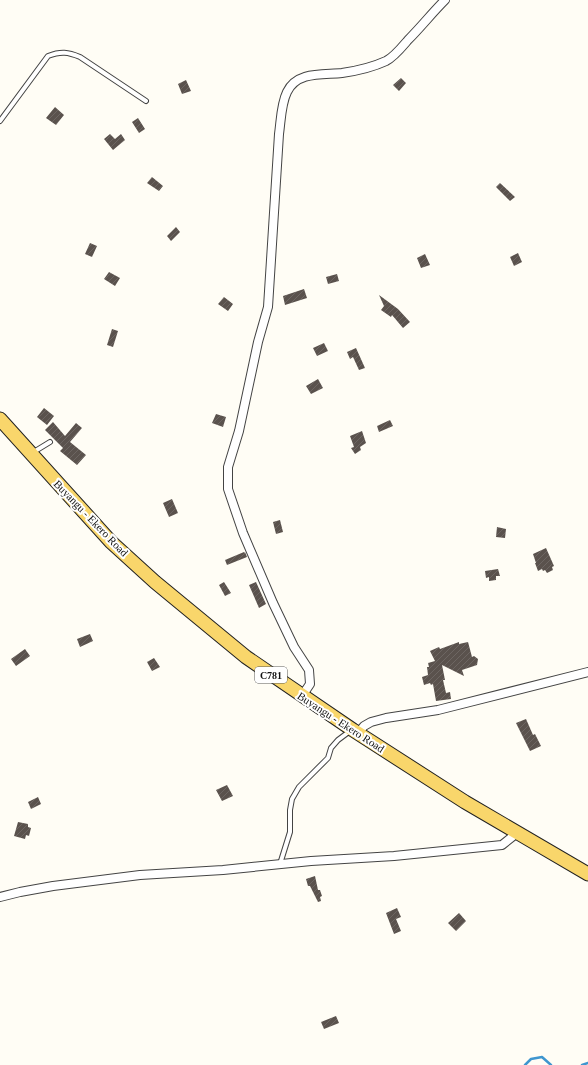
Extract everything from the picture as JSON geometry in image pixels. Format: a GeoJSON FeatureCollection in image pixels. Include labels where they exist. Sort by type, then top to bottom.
{"type":"FeatureCollection","features":[{"type":"Feature","properties":{"kind":"main road","name":"Buyangu - Ekero Road"},"geometry":{"type":"LineString","coordinates":[[0,419],[30,454],[112,542],[155,582],[246,658],[465,802],[517,834],[588,874]]}},
{"type":"Feature","properties":{"kind":"street"},"geometry":{"type":"LineString","coordinates":[[302,696],[310,684],[309,670],[294,647],[273,603],[244,533],[228,489],[228,467],[239,431],[258,342],[268,307],[279,134],[282,110],[286,93],[290,87],[306,76],[342,73],[362,69],[387,60],[400,49],[445,0]]}},
{"type":"Feature","properties":{"kind":"street"},"geometry":{"type":"LineString","coordinates":[[355,731],[371,722],[386,718],[438,710],[588,672]]}},
{"type":"Feature","properties":{"kind":"street"},"geometry":{"type":"LineString","coordinates":[[0,897],[20,892],[82,882],[140,875],[223,870],[311,861],[380,857],[502,845],[517,834]]}},
{"type":"Feature","properties":{"kind":"lane"},"geometry":{"type":"LineString","coordinates":[[0,121],[48,56],[56,53],[69,52],[80,57],[146,101]]}},
{"type":"Feature","properties":{"kind":"lane"},"geometry":{"type":"LineString","coordinates":[[30,454],[50,442]]}},
{"type":"Feature","properties":{"kind":"lane"},"geometry":{"type":"LineString","coordinates":[[280,864],[290,832],[290,810],[292,799],[299,787],[328,758],[331,748],[338,740],[355,731]]}},
{"type":"Feature","properties":{"kind":"building"},"geometry":{"type":"Polygon","coordinates":[[[401,78],[406,83],[399,91],[393,85],[401,78]]]}},
{"type":"Feature","properties":{"kind":"building"},"geometry":{"type":"Polygon","coordinates":[[[186,80],[191,91],[182,94],[178,84],[186,80]]]}},
{"type":"Feature","properties":{"kind":"building"},"geometry":{"type":"Polygon","coordinates":[[[55,107],[64,115],[56,125],[46,118],[55,107]]]}},
{"type":"Feature","properties":{"kind":"building"},"geometry":{"type":"Polygon","coordinates":[[[138,118],[145,129],[139,133],[132,122],[138,118]]]}},
{"type":"Feature","properties":{"kind":"building"},"geometry":{"type":"Polygon","coordinates":[[[110,134],[115,139],[121,134],[125,140],[113,150],[104,139],[110,134]]]}},
{"type":"Feature","properties":{"kind":"building"},"geometry":{"type":"Polygon","coordinates":[[[152,177],[163,186],[159,191],[147,183],[152,177]]]}},
{"type":"Feature","properties":{"kind":"building"},"geometry":{"type":"Polygon","coordinates":[[[500,183],[515,197],[510,201],[496,187],[500,183]]]}},
{"type":"Feature","properties":{"kind":"building"},"geometry":{"type":"Polygon","coordinates":[[[176,227],[180,232],[171,241],[167,236],[176,227]]]}},
{"type":"Feature","properties":{"kind":"building"},"geometry":{"type":"Polygon","coordinates":[[[90,243],[97,246],[92,257],[85,254],[90,243]]]}},
{"type":"Feature","properties":{"kind":"building"},"geometry":{"type":"Polygon","coordinates":[[[518,253],[522,262],[514,266],[510,257],[518,253]]]}},
{"type":"Feature","properties":{"kind":"building"},"geometry":{"type":"Polygon","coordinates":[[[425,254],[430,265],[421,268],[417,258],[425,254]]]}},
{"type":"Feature","properties":{"kind":"building"},"geometry":{"type":"Polygon","coordinates":[[[109,272],[120,278],[115,286],[104,279],[109,272]]]}},
{"type":"Feature","properties":{"kind":"building"},"geometry":{"type":"Polygon","coordinates":[[[337,274],[339,281],[328,284],[326,277],[337,274]]]}},
{"type":"Feature","properties":{"kind":"building"},"geometry":{"type":"Polygon","coordinates":[[[304,289],[307,298],[285,305],[283,296],[304,289]]]}},
{"type":"Feature","properties":{"kind":"building"},"geometry":{"type":"Polygon","coordinates":[[[379,295],[398,309],[410,322],[403,328],[392,315],[391,317],[381,310],[384,306],[379,295]]]}},
{"type":"Feature","properties":{"kind":"building"},"geometry":{"type":"Polygon","coordinates":[[[224,297],[233,304],[228,311],[218,304],[224,297]]]}},
{"type":"Feature","properties":{"kind":"building"},"geometry":{"type":"Polygon","coordinates":[[[112,329],[118,331],[113,347],[107,345],[112,329]]]}},
{"type":"Feature","properties":{"kind":"building"},"geometry":{"type":"Polygon","coordinates":[[[324,343],[328,351],[317,356],[313,348],[324,343]]]}},
{"type":"Feature","properties":{"kind":"building"},"geometry":{"type":"Polygon","coordinates":[[[356,348],[365,368],[359,370],[353,357],[350,359],[347,352],[356,348]]]}},
{"type":"Feature","properties":{"kind":"building"},"geometry":{"type":"Polygon","coordinates":[[[318,379],[323,388],[311,394],[306,386],[318,379]]]}},
{"type":"Feature","properties":{"kind":"building"},"geometry":{"type":"Polygon","coordinates":[[[44,408],[54,416],[47,425],[37,417],[44,408]]]}},
{"type":"Feature","properties":{"kind":"building"},"geometry":{"type":"Polygon","coordinates":[[[216,414],[226,417],[223,427],[212,423],[216,414]]]}},
{"type":"Feature","properties":{"kind":"building"},"geometry":{"type":"Polygon","coordinates":[[[390,420],[393,426],[379,432],[377,426],[390,420]]]}},
{"type":"Feature","properties":{"kind":"building"},"geometry":{"type":"Polygon","coordinates":[[[53,422],[65,436],[76,423],[82,428],[70,442],[86,455],[77,465],[60,451],[63,448],[45,430],[53,422]]]}},
{"type":"Feature","properties":{"kind":"building"},"geometry":{"type":"Polygon","coordinates":[[[362,431],[366,443],[360,447],[361,450],[355,454],[351,448],[354,447],[350,436],[362,431]]]}},
{"type":"Feature","properties":{"kind":"building"},"geometry":{"type":"Polygon","coordinates":[[[172,499],[178,513],[169,517],[163,503],[172,499]]]}},
{"type":"Feature","properties":{"kind":"building"},"geometry":{"type":"Polygon","coordinates":[[[280,520],[283,532],[276,534],[273,522],[280,520]]]}},
{"type":"Feature","properties":{"kind":"building"},"geometry":{"type":"Polygon","coordinates":[[[497,527],[506,529],[505,538],[496,537],[497,527]]]}},
{"type":"Feature","properties":{"kind":"building"},"geometry":{"type":"Polygon","coordinates":[[[546,548],[554,566],[552,567],[553,570],[547,573],[542,569],[538,571],[533,554],[546,548]]]}},
{"type":"Feature","properties":{"kind":"building"},"geometry":{"type":"Polygon","coordinates":[[[245,552],[247,557],[227,565],[225,560],[245,552]]]}},
{"type":"Feature","properties":{"kind":"building"},"geometry":{"type":"Polygon","coordinates":[[[498,569],[500,576],[496,576],[496,580],[489,581],[489,577],[486,578],[485,571],[498,569]]]}},
{"type":"Feature","properties":{"kind":"building"},"geometry":{"type":"Polygon","coordinates":[[[224,582],[231,593],[225,596],[219,585],[224,582]]]}},
{"type":"Feature","properties":{"kind":"building"},"geometry":{"type":"Polygon","coordinates":[[[256,582],[266,604],[259,608],[249,585],[256,582]]]}},
{"type":"Feature","properties":{"kind":"building"},"geometry":{"type":"Polygon","coordinates":[[[90,634],[93,641],[80,647],[77,639],[90,634]]]}},
{"type":"Feature","properties":{"kind":"building"},"geometry":{"type":"Polygon","coordinates":[[[459,642],[459,644],[468,642],[472,657],[474,656],[478,659],[477,665],[462,670],[464,676],[442,665],[446,693],[450,692],[451,699],[436,701],[433,684],[431,685],[430,683],[424,685],[422,677],[428,675],[428,663],[435,661],[430,651],[459,642]]]}},
{"type":"Feature","properties":{"kind":"building"},"geometry":{"type":"Polygon","coordinates":[[[25,649],[30,656],[16,666],[11,659],[25,649]]]}},
{"type":"Feature","properties":{"kind":"building"},"geometry":{"type":"Polygon","coordinates":[[[154,658],[160,667],[152,671],[147,662],[154,658]]]}},
{"type":"Feature","properties":{"kind":"building"},"geometry":{"type":"Polygon","coordinates":[[[526,719],[533,735],[535,734],[541,746],[530,751],[516,723],[526,719]]]}},
{"type":"Feature","properties":{"kind":"building"},"geometry":{"type":"Polygon","coordinates":[[[227,785],[233,796],[222,801],[216,790],[227,785]]]}},
{"type":"Feature","properties":{"kind":"building"},"geometry":{"type":"Polygon","coordinates":[[[38,797],[41,804],[31,809],[28,802],[38,797]]]}},
{"type":"Feature","properties":{"kind":"building"},"geometry":{"type":"Polygon","coordinates":[[[18,822],[28,824],[28,827],[31,828],[29,836],[26,835],[25,839],[14,836],[18,822]]]}},
{"type":"Feature","properties":{"kind":"building"},"geometry":{"type":"Polygon","coordinates":[[[315,876],[318,890],[320,890],[322,896],[320,897],[321,901],[318,902],[310,886],[308,886],[306,879],[315,876]]]}},
{"type":"Feature","properties":{"kind":"building"},"geometry":{"type":"Polygon","coordinates":[[[397,908],[401,917],[396,919],[401,931],[394,934],[386,913],[397,908]]]}},
{"type":"Feature","properties":{"kind":"building"},"geometry":{"type":"Polygon","coordinates":[[[459,913],[466,921],[456,931],[448,923],[459,913]]]}},
{"type":"Feature","properties":{"kind":"building"},"geometry":{"type":"Polygon","coordinates":[[[336,1016],[339,1023],[324,1029],[321,1022],[336,1016]]]}},
{"type":"Feature","properties":{"kind":"waterway"},"geometry":{"type":"LineString","coordinates":[[525,1065],[531,1059],[542,1057],[551,1065]]}},
{"type":"Feature","properties":{"kind":"waterway"},"geometry":{"type":"LineString","coordinates":[[582,1065],[588,1063]]}}]}
